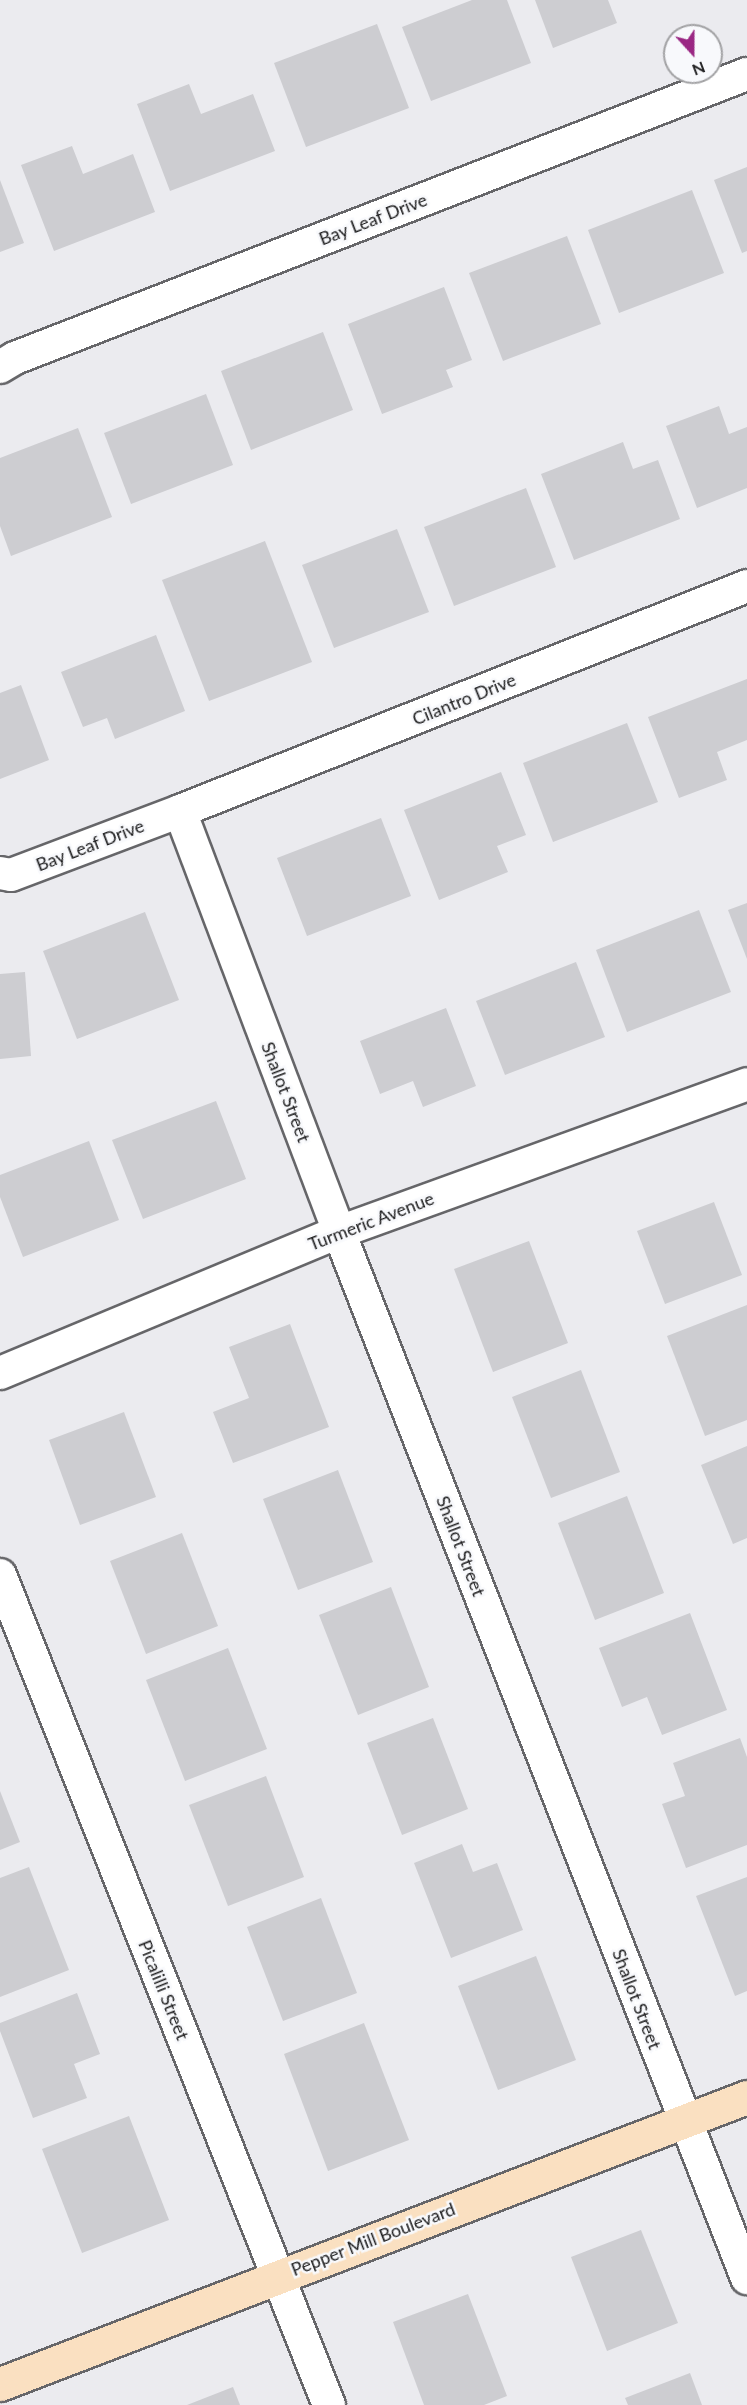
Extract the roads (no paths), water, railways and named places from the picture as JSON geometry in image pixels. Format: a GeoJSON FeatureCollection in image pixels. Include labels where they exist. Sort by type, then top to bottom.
{"type":"FeatureCollection","features":[{"type":"Feature","properties":{"kind":"street","name":"Bay Leaf Drive"},"geometry":{"type":"LineString","coordinates":[[0,367],[15,357],[747,74]]}},
{"type":"Feature","properties":{"kind":"street","name":"Cilantro Drive"},"geometry":{"type":"LineString","coordinates":[[180,811],[747,586]]}},
{"type":"Feature","properties":{"kind":"street","name":"Bay Leaf Drive"},"geometry":{"type":"LineString","coordinates":[[0,873],[11,875],[180,811]]}},
{"type":"Feature","properties":{"kind":"street","name":"Shallot Street"},"geometry":{"type":"LineString","coordinates":[[180,811],[339,1232],[747,2278]]}},
{"type":"Feature","properties":{"kind":"street","name":"Turmeric Avenue"},"geometry":{"type":"LineString","coordinates":[[0,1373],[339,1232],[747,1084]]}},
{"type":"Feature","properties":{"kind":"street","name":"Picalilli Street"},"geometry":{"type":"LineString","coordinates":[[0,1575],[328,2405]]}},
{"type":"Feature","properties":{"kind":"street","name":"Pepper Mill Boulevard"},"geometry":{"type":"LineString","coordinates":[[0,2384],[747,2097]]}}]}
